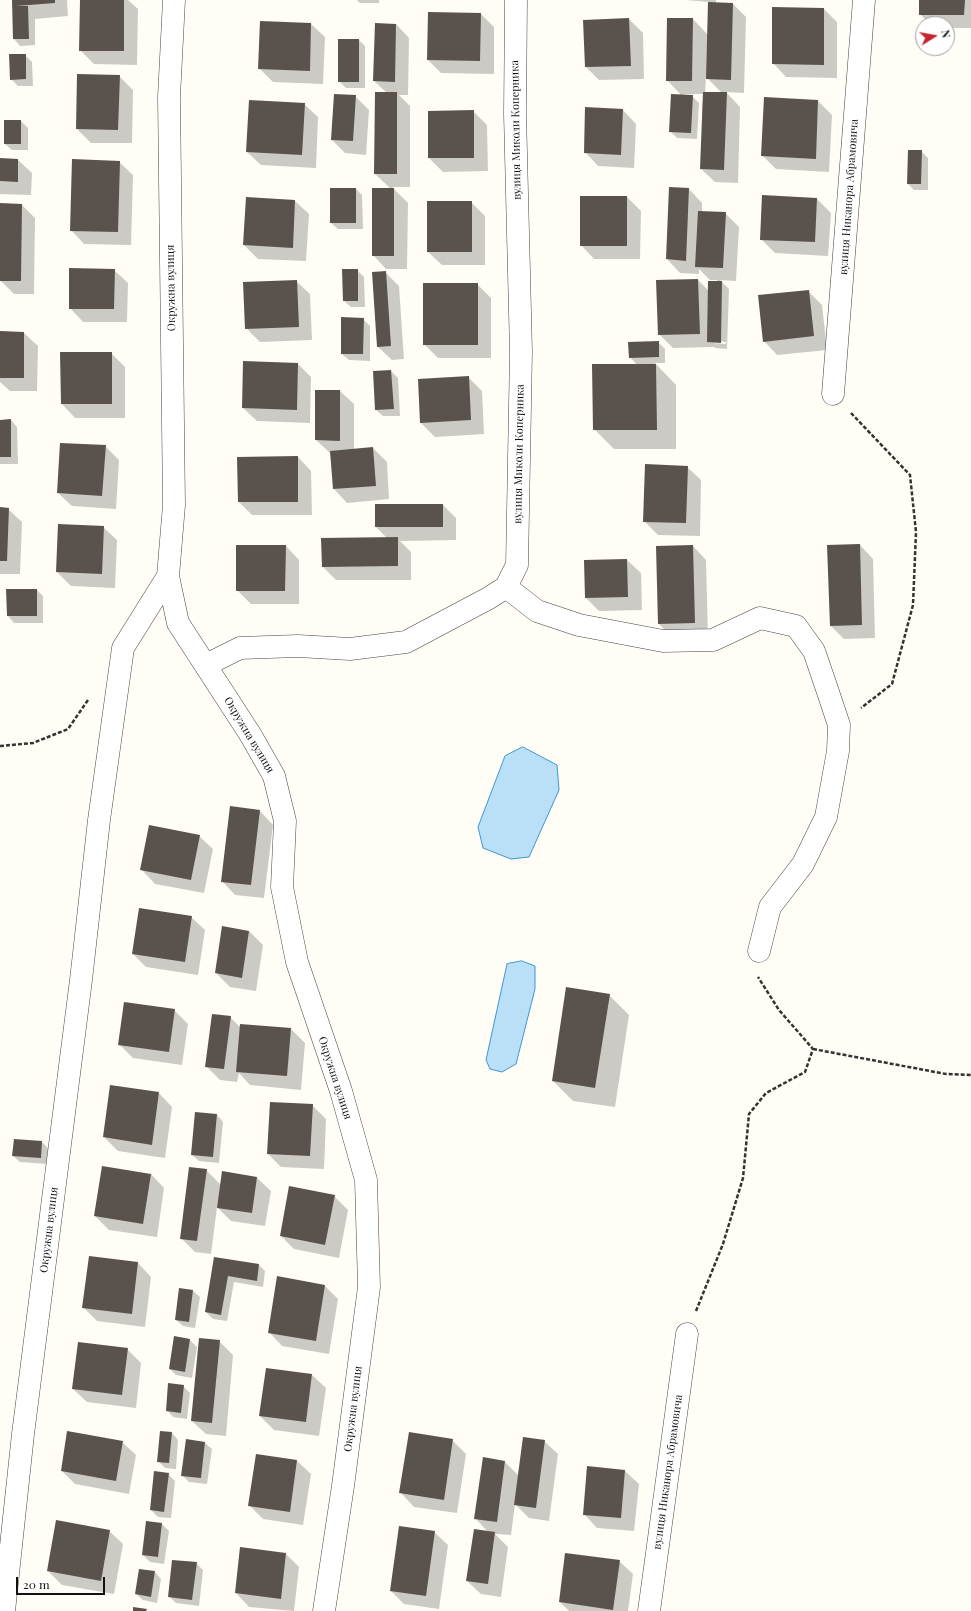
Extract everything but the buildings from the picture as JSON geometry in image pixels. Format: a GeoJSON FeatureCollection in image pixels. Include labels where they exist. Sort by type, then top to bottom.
{"type":"FeatureCollection","features":[{"type":"Feature","properties":{"kind":"street","name":"Окружна вулиця"},"geometry":{"type":"LineString","coordinates":[[174,0],[169,97],[174,505],[168,576],[178,623],[250,734],[274,776],[285,820],[282,888],[297,962],[341,1091],[366,1180],[369,1287],[343,1486],[324,1611]]}},
{"type":"Feature","properties":{"kind":"street","name":"вулиця Миколи Коперника"},"geometry":{"type":"LineString","coordinates":[[506,587],[517,565],[521,352],[515,114],[516,0]]}},
{"type":"Feature","properties":{"kind":"street","name":"вулиця Никанора Абрамовича"},"geometry":{"type":"LineString","coordinates":[[833,394],[864,0]]}},
{"type":"Feature","properties":{"kind":"street","name":"Окружна вулиця"},"geometry":{"type":"LineString","coordinates":[[4,1611],[23,1434],[81,980],[99,820],[123,648],[168,576]]}},
{"type":"Feature","properties":{"kind":"street"},"geometry":{"type":"LineString","coordinates":[[206,665],[240,648],[298,646],[350,649],[406,642],[489,598],[506,587],[537,611],[579,625],[662,641],[713,640],[760,618],[796,626],[814,651],[839,725],[838,751],[826,817],[803,864],[770,907],[759,951]]}},
{"type":"Feature","properties":{"kind":"street","name":"вулиця Никанора Абрамовича"},"geometry":{"type":"LineString","coordinates":[[649,1611],[687,1334]]}},
{"type":"Feature","properties":{"kind":"path"},"geometry":{"type":"LineString","coordinates":[[833,394],[910,475],[916,532],[913,605],[892,684],[839,725]]}},
{"type":"Feature","properties":{"kind":"path"},"geometry":{"type":"LineString","coordinates":[[0,746],[33,743],[68,729],[89,698]]}},
{"type":"Feature","properties":{"kind":"path"},"geometry":{"type":"LineString","coordinates":[[759,951],[757,976],[779,1010],[813,1049],[946,1074],[971,1075]]}},
{"type":"Feature","properties":{"kind":"path"},"geometry":{"type":"LineString","coordinates":[[687,1334],[723,1244],[743,1178],[750,1114],[766,1092],[805,1072],[813,1049]]}},
{"type":"Feature","properties":{"kind":"water"},"geometry":{"type":"Polygon","coordinates":[[[523,747],[557,765],[559,790],[529,857],[511,859],[483,848],[478,827],[505,756],[523,747]]]}},
{"type":"Feature","properties":{"kind":"water"},"geometry":{"type":"Polygon","coordinates":[[[522,961],[535,966],[535,989],[516,1064],[502,1072],[490,1069],[486,1060],[507,964],[522,961]]]}}]}
